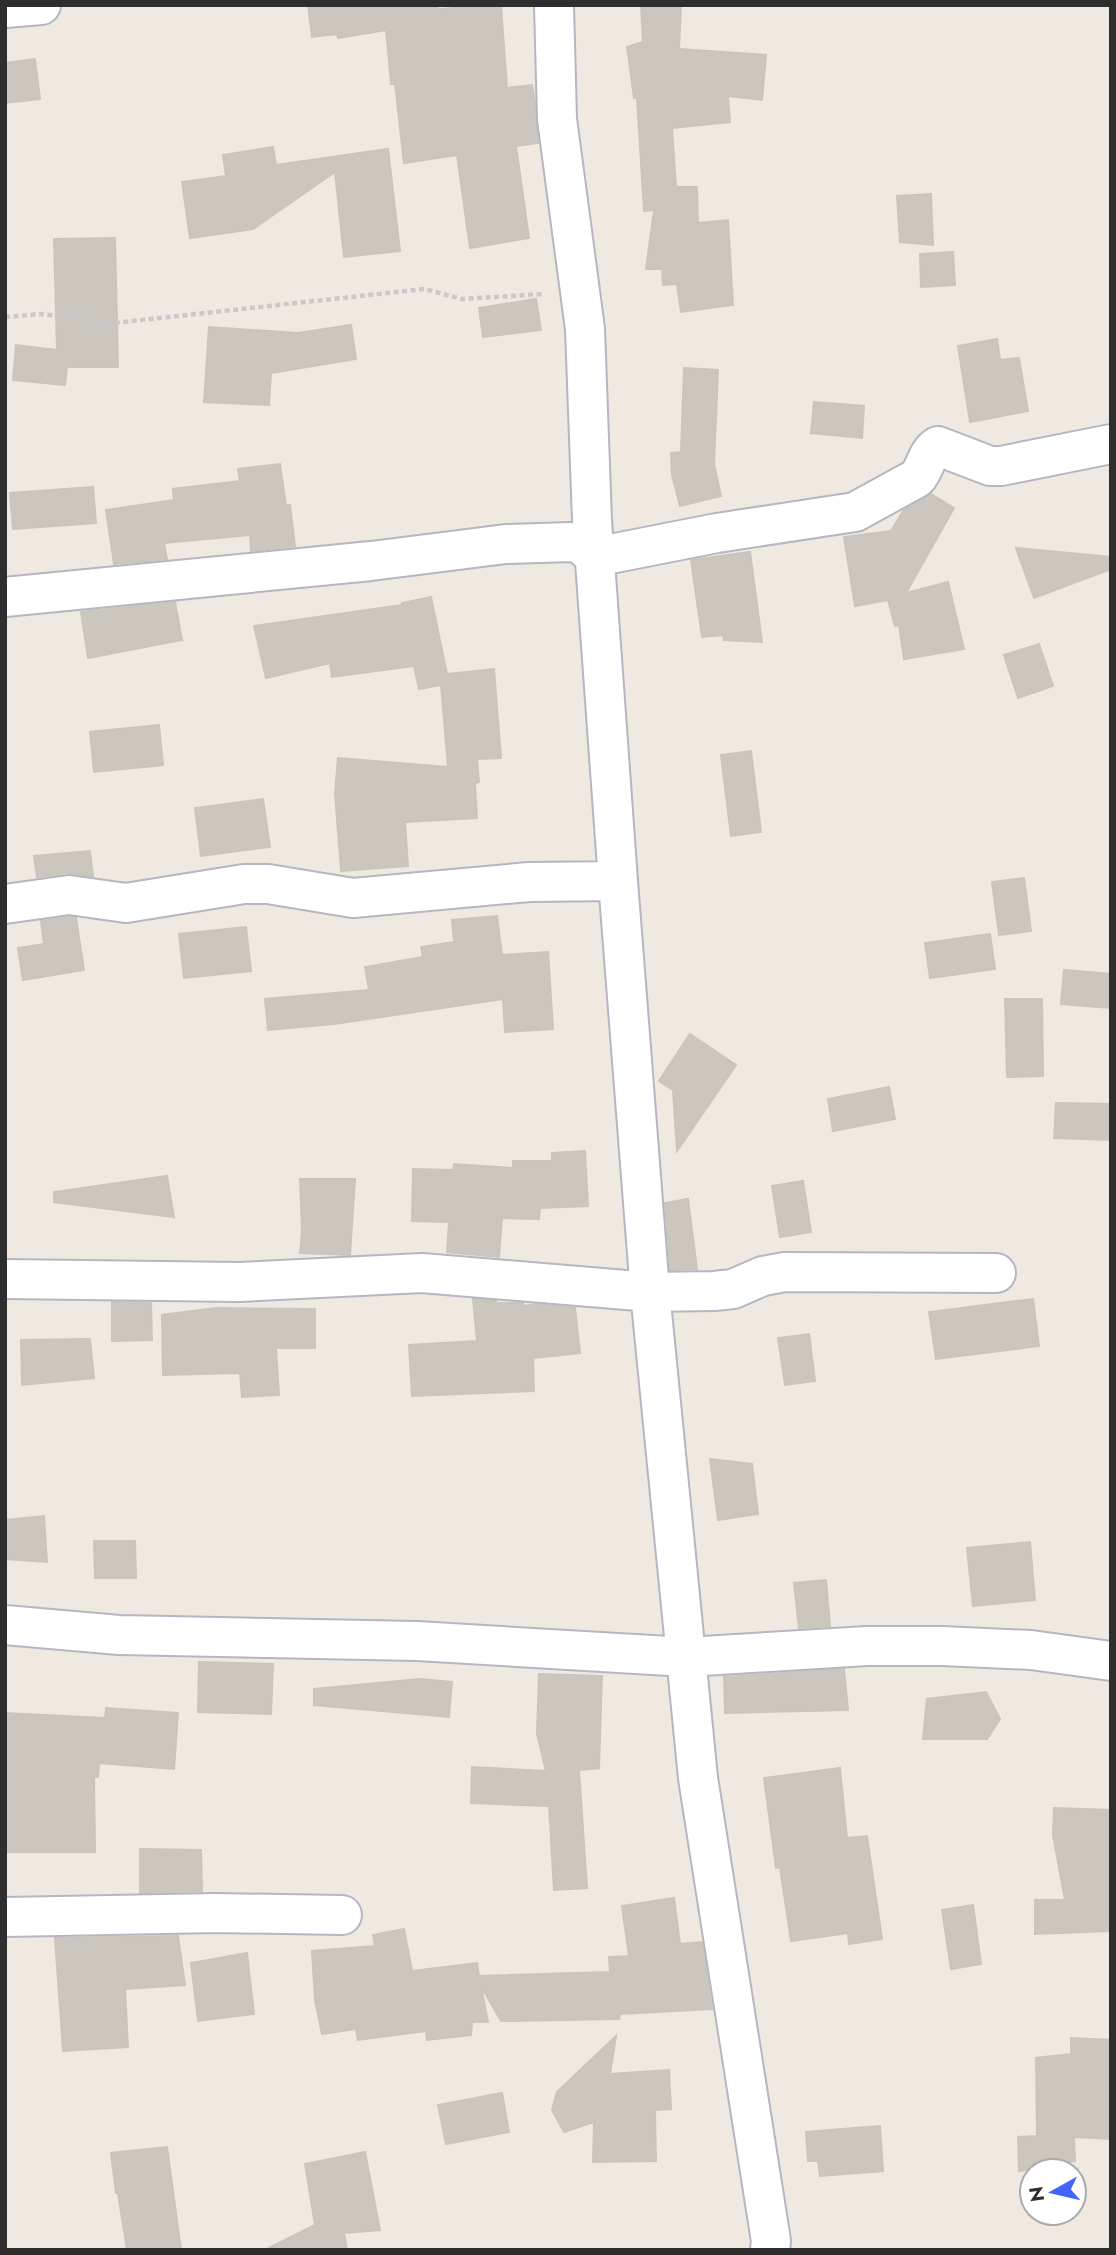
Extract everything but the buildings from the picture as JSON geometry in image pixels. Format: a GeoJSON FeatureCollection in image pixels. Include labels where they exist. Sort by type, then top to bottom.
{"type":"FeatureCollection","features":[{"type":"Feature","properties":{"kind":"street"},"geometry":{"type":"LineString","coordinates":[[5,8],[41,5]]}},
{"type":"Feature","properties":{"kind":"street"},"geometry":{"type":"LineString","coordinates":[[554,5],[557,119],[585,329],[595,557],[650,1292],[698,1778],[771,2250]]}},
{"type":"Feature","properties":{"kind":"street"},"geometry":{"type":"LineString","coordinates":[[595,557],[717,533],[855,512],[917,478],[932,450],[937,446],[990,466],[1001,466],[1111,444]]}},
{"type":"Feature","properties":{"kind":"street"},"geometry":{"type":"LineString","coordinates":[[5,597],[371,561],[506,544],[570,542],[580,544],[595,557]]}},
{"type":"Feature","properties":{"kind":"street"},"geometry":{"type":"LineString","coordinates":[[5,904],[69,895],[126,903],[244,884],[268,884],[353,898],[529,882],[618,881]]}},
{"type":"Feature","properties":{"kind":"street"},"geometry":{"type":"LineString","coordinates":[[5,1279],[239,1282],[422,1273],[650,1292],[733,1289],[764,1276],[785,1272],[996,1273]]}},
{"type":"Feature","properties":{"kind":"street"},"geometry":{"type":"LineString","coordinates":[[5,1625],[119,1635],[417,1641],[686,1657],[867,1646],[942,1646],[1031,1650],[1111,1661]]}},
{"type":"Feature","properties":{"kind":"street"},"geometry":{"type":"LineString","coordinates":[[5,1917],[216,1913],[342,1915]]}},
{"type":"Feature","properties":{"kind":"path"},"geometry":{"type":"LineString","coordinates":[[5,317],[42,314],[114,323],[424,289],[461,299],[545,294],[582,309]]}}]}
